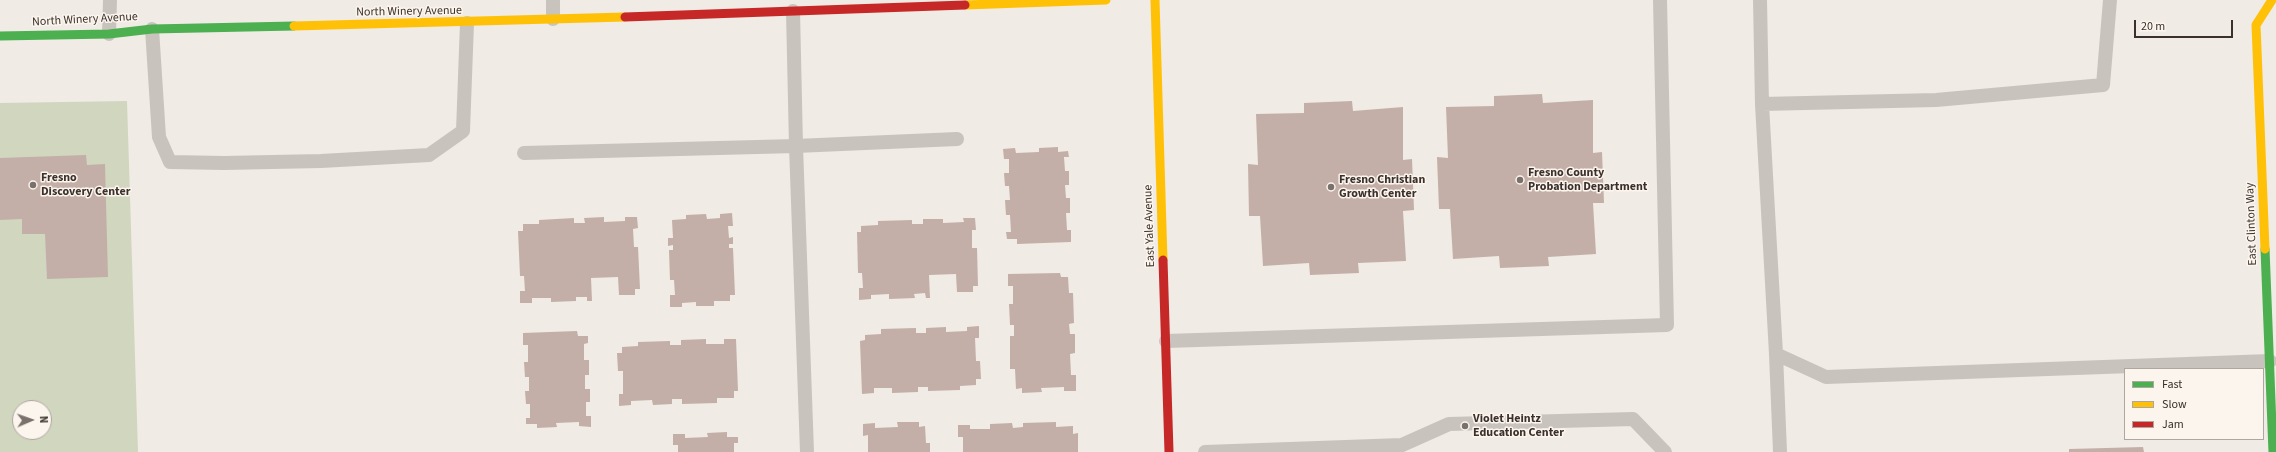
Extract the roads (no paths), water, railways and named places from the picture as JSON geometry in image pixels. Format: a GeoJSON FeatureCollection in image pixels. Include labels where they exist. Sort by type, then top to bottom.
{"type":"FeatureCollection","features":[{"type":"Feature","properties":{"kind":"street","name":"North Winery Avenue"},"geometry":{"type":"LineString","coordinates":[[0,36],[110,34],[152,29],[467,23],[799,7],[1106,0]]}},
{"type":"Feature","properties":{"kind":"street","name":"East Yale Avenue"},"geometry":{"type":"LineString","coordinates":[[1155,0],[1169,452]]}},
{"type":"Feature","properties":{"kind":"street","name":"East Clinton Way"},"geometry":{"type":"LineString","coordinates":[[2272,0],[2256,25],[2273,452]]}},
{"type":"Feature","properties":{"kind":"lane"},"geometry":{"type":"LineString","coordinates":[[110,0],[110,34]]}},
{"type":"Feature","properties":{"kind":"lane"},"geometry":{"type":"LineString","coordinates":[[553,0],[553,19]]}},
{"type":"Feature","properties":{"kind":"lane"},"geometry":{"type":"LineString","coordinates":[[1166,341],[1667,325],[1660,0]]}},
{"type":"Feature","properties":{"kind":"lane"},"geometry":{"type":"LineString","coordinates":[[1760,0],[1762,104],[1780,452]]}},
{"type":"Feature","properties":{"kind":"lane"},"geometry":{"type":"LineString","coordinates":[[1762,104],[1936,100],[2103,85],[2110,0]]}},
{"type":"Feature","properties":{"kind":"lane"},"geometry":{"type":"LineString","coordinates":[[799,7],[796,146],[806,452]]}},
{"type":"Feature","properties":{"kind":"lane"},"geometry":{"type":"LineString","coordinates":[[152,29],[159,137],[170,162],[232,163],[429,155],[463,131],[467,23]]}},
{"type":"Feature","properties":{"kind":"lane"},"geometry":{"type":"LineString","coordinates":[[524,153],[796,146],[957,138]]}},
{"type":"Feature","properties":{"kind":"lane"},"geometry":{"type":"LineString","coordinates":[[1776,354],[1826,377],[2270,361]]}},
{"type":"Feature","properties":{"kind":"lane"},"geometry":{"type":"LineString","coordinates":[[1205,452],[1402,445],[1449,424],[1633,419],[1665,452]]}},
{"type":"Feature","properties":{"kind":"place","name":"Fresno County Probation Department"},"geometry":{"type":"Point","coordinates":[1520,180]}},
{"type":"Feature","properties":{"kind":"place","name":"Fresno Discovery Center"},"geometry":{"type":"Point","coordinates":[33,185]}},
{"type":"Feature","properties":{"kind":"place","name":"Fresno Christian Growth Center"},"geometry":{"type":"Point","coordinates":[1331,187]}},
{"type":"Feature","properties":{"kind":"place","name":"Violet Heintz Education Center"},"geometry":{"type":"Point","coordinates":[1465,426]}}]}
